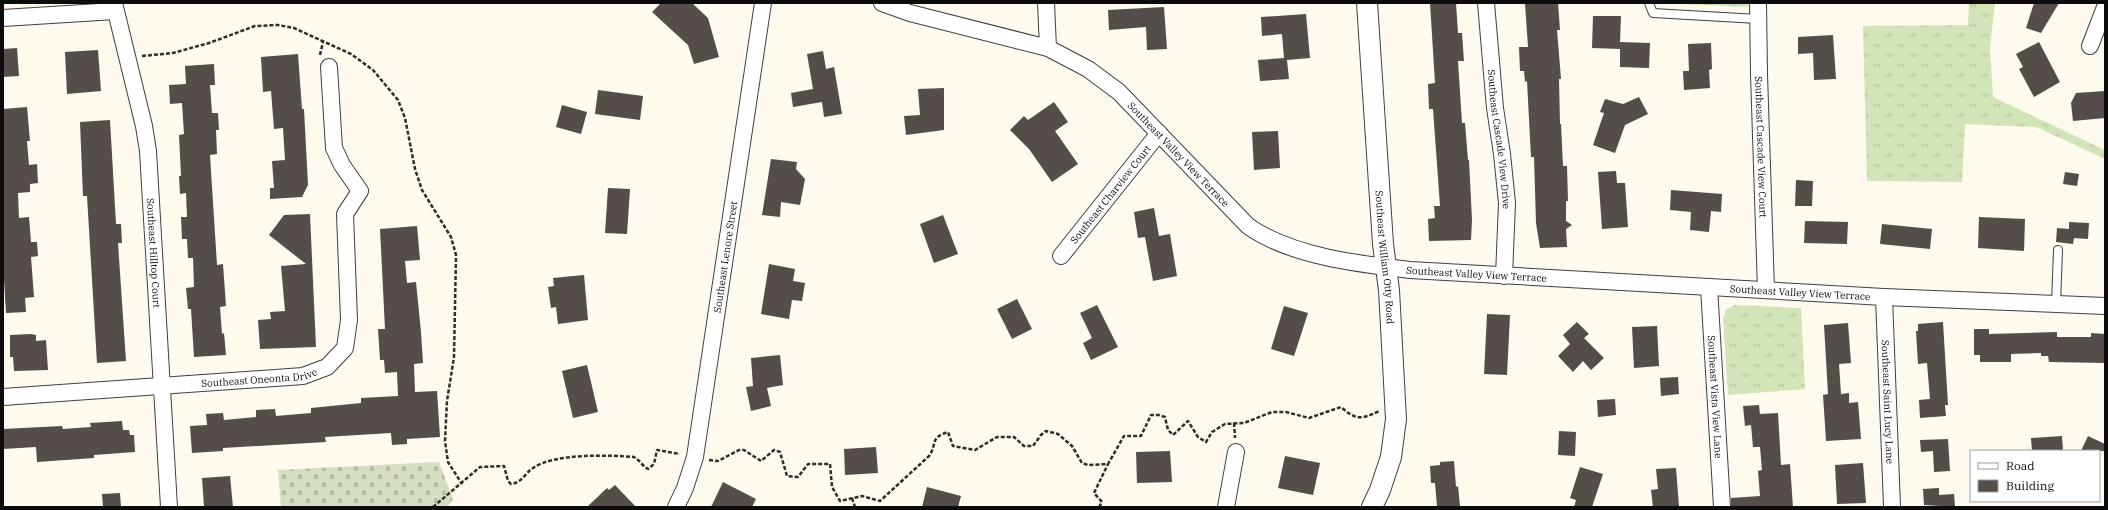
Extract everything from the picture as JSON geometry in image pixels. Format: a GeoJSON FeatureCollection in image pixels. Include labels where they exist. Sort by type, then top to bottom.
{"type":"FeatureCollection","features":[{"type":"Feature","properties":{"kind":"street","name":"Southeast Lenore Street"},"geometry":{"type":"LineString","coordinates":[[676,507],[685,488],[695,457],[763,3]]}},
{"type":"Feature","properties":{"kind":"street","name":"Southeast Valley View Terrace"},"geometry":{"type":"LineString","coordinates":[[882,3],[910,13],[1048,48],[1072,59],[1104,80],[1119,92],[1248,226],[1261,235],[1295,249],[1369,266],[1386,268],[1884,297],[2105,306]]}},
{"type":"Feature","properties":{"kind":"street"},"geometry":{"type":"LineString","coordinates":[[1046,3],[1048,48]]}},
{"type":"Feature","properties":{"kind":"street","name":"Southeast William Otty Road"},"geometry":{"type":"LineString","coordinates":[[1367,3],[1383,244],[1396,393],[1396,431],[1386,474],[1372,507]]}},
{"type":"Feature","properties":{"kind":"street","name":"Southeast Cascade View Drive"},"geometry":{"type":"LineString","coordinates":[[1486,3],[1495,108],[1507,203],[1504,276]]}},
{"type":"Feature","properties":{"kind":"street"},"geometry":{"type":"LineString","coordinates":[[3,18],[114,7]]}},
{"type":"Feature","properties":{"kind":"street","name":"Southeast Hilltop Court"},"geometry":{"type":"LineString","coordinates":[[114,7],[144,126],[148,151],[161,386],[170,507]]}},
{"type":"Feature","properties":{"kind":"street"},"geometry":{"type":"LineString","coordinates":[[2090,46],[2105,8]]}},
{"type":"Feature","properties":{"kind":"street","name":"Southeast Cascade View Court"},"geometry":{"type":"LineString","coordinates":[[1758,11],[1766,290]]}},
{"type":"Feature","properties":{"kind":"street","name":"Southeast Oneonta Drive"},"geometry":{"type":"LineString","coordinates":[[3,397],[302,376],[327,367],[338,357],[345,348],[349,320],[345,214],[360,191],[342,165],[334,148],[329,67]]}},
{"type":"Feature","properties":{"kind":"street","name":"Southeast Charview Court"},"geometry":{"type":"LineString","coordinates":[[1061,256],[1159,133]]}},
{"type":"Feature","properties":{"kind":"street","name":"Southeast Vista View Lane"},"geometry":{"type":"LineString","coordinates":[[1709,287],[1722,507]]}},
{"type":"Feature","properties":{"kind":"street","name":"Southeast Saint Lucy Lane"},"geometry":{"type":"LineString","coordinates":[[1884,297],[1892,507]]}},
{"type":"Feature","properties":{"kind":"street"},"geometry":{"type":"LineString","coordinates":[[1226,507],[1236,452]]}},
{"type":"Feature","properties":{"kind":"lane"},"geometry":{"type":"LineString","coordinates":[[1648,3],[1653,13],[1758,11]]}},
{"type":"Feature","properties":{"kind":"lane"},"geometry":{"type":"LineString","coordinates":[[2056,304],[2058,250]]}},
{"type":"Feature","properties":{"kind":"path"},"geometry":{"type":"LineString","coordinates":[[1099,507],[1102,502],[1094,493],[1108,464],[1124,436],[1141,436],[1148,418],[1151,415],[1165,417],[1168,430],[1173,435],[1188,421],[1198,437],[1206,442],[1212,432],[1225,424],[1244,423],[1272,412],[1286,412],[1310,418],[1341,407],[1352,416],[1358,418],[1369,416],[1380,410]]}},
{"type":"Feature","properties":{"kind":"path"},"geometry":{"type":"LineString","coordinates":[[704,459],[718,461],[739,450],[744,450],[761,461],[768,453],[774,450],[780,452],[787,476],[798,477],[808,464],[830,464],[832,487],[840,501],[862,496],[880,501],[928,456],[933,450],[934,439],[938,435],[948,432],[953,446],[972,451],[997,437],[1014,437],[1024,446],[1033,446],[1040,435],[1046,431],[1052,432],[1058,434],[1072,446],[1082,463],[1088,465],[1108,464]]}},
{"type":"Feature","properties":{"kind":"path"},"geometry":{"type":"LineString","coordinates":[[433,507],[480,467],[504,466],[508,481],[512,484],[522,480],[533,468],[547,462],[584,455],[634,457],[640,460],[648,469],[654,464],[657,450],[685,455]]}},
{"type":"Feature","properties":{"kind":"path"},"geometry":{"type":"LineString","coordinates":[[852,498],[855,507]]}},
{"type":"Feature","properties":{"kind":"green space"},"geometry":{"type":"Polygon","coordinates":[[[1657,3],[1748,3],[1749,7],[1657,3]]]}},
{"type":"Feature","properties":{"kind":"green space"},"geometry":{"type":"Polygon","coordinates":[[[1969,3],[1995,3],[1990,47],[1993,97],[2105,150],[2105,159],[2036,127],[1965,124],[1962,182],[1867,181],[1863,26],[1968,25],[1969,3]]]}},
{"type":"Feature","properties":{"kind":"green space"},"geometry":{"type":"Polygon","coordinates":[[[1735,305],[1801,308],[1805,389],[1728,395],[1723,319],[1726,310],[1735,305]]]}},
{"type":"Feature","properties":{"kind":"green space"},"geometry":{"type":"Polygon","coordinates":[[[439,462],[453,499],[447,507],[281,507],[278,470],[439,462]]]}},
{"type":"Feature","properties":{"kind":"building"},"geometry":{"type":"Polygon","coordinates":[[[661,3],[692,3],[708,18],[719,57],[694,64],[688,45],[652,12],[661,3]]]}},
{"type":"Feature","properties":{"kind":"building"},"geometry":{"type":"Polygon","coordinates":[[[1430,3],[1456,3],[1458,33],[1462,33],[1464,61],[1458,61],[1462,123],[1465,123],[1469,160],[1472,220],[1471,240],[1429,241],[1428,219],[1435,218],[1434,206],[1440,206],[1433,109],[1429,109],[1428,84],[1435,83],[1430,3]]]}},
{"type":"Feature","properties":{"kind":"building"},"geometry":{"type":"Polygon","coordinates":[[[1558,3],[1560,30],[1557,30],[1561,79],[1559,79],[1560,124],[1563,166],[1567,166],[1568,201],[1566,201],[1566,221],[1572,225],[1566,229],[1567,247],[1540,248],[1536,223],[1534,157],[1531,157],[1527,81],[1525,82],[1524,71],[1520,71],[1519,47],[1528,47],[1525,4],[1558,3]]]}},
{"type":"Feature","properties":{"kind":"building"},"geometry":{"type":"Polygon","coordinates":[[[2034,3],[2059,3],[2041,33],[2026,28],[2034,3]]]}},
{"type":"Feature","properties":{"kind":"building"},"geometry":{"type":"Polygon","coordinates":[[[1164,7],[1167,49],[1147,50],[1146,27],[1109,30],[1108,10],[1164,7]]]}},
{"type":"Feature","properties":{"kind":"building"},"geometry":{"type":"Polygon","coordinates":[[[1306,14],[1310,58],[1287,60],[1289,79],[1260,81],[1258,60],[1284,58],[1282,34],[1262,36],[1261,17],[1306,14]]]}},
{"type":"Feature","properties":{"kind":"building"},"geometry":{"type":"Polygon","coordinates":[[[1593,16],[1621,16],[1620,42],[1650,43],[1649,68],[1620,67],[1620,49],[1592,48],[1593,16]]]}},
{"type":"Feature","properties":{"kind":"building"},"geometry":{"type":"Polygon","coordinates":[[[1833,35],[1836,79],[1814,80],[1813,53],[1798,54],[1798,37],[1833,35]]]}},
{"type":"Feature","properties":{"kind":"building"},"geometry":{"type":"Polygon","coordinates":[[[2039,42],[2060,82],[2034,97],[2019,69],[2023,67],[2016,54],[2039,42]]]}},
{"type":"Feature","properties":{"kind":"building"},"geometry":{"type":"Polygon","coordinates":[[[1711,43],[1712,69],[1709,70],[1710,88],[1684,90],[1683,71],[1689,71],[1688,44],[1711,43]]]}},
{"type":"Feature","properties":{"kind":"building"},"geometry":{"type":"Polygon","coordinates":[[[17,48],[19,76],[3,77],[3,49],[17,48]]]}},
{"type":"Feature","properties":{"kind":"building"},"geometry":{"type":"Polygon","coordinates":[[[98,50],[101,91],[67,94],[65,52],[98,50]]]}},
{"type":"Feature","properties":{"kind":"building"},"geometry":{"type":"Polygon","coordinates":[[[823,51],[826,69],[834,67],[842,114],[824,117],[822,102],[793,107],[791,93],[813,89],[807,54],[823,51]]]}},
{"type":"Feature","properties":{"kind":"building"},"geometry":{"type":"Polygon","coordinates":[[[298,54],[302,109],[304,109],[308,185],[302,197],[270,199],[270,188],[274,188],[272,161],[285,160],[283,128],[274,129],[271,91],[263,92],[261,57],[298,54]]]}},
{"type":"Feature","properties":{"kind":"building"},"geometry":{"type":"Polygon","coordinates":[[[214,64],[215,85],[210,85],[212,113],[218,113],[219,130],[216,130],[217,154],[210,155],[217,265],[223,264],[226,306],[220,307],[222,334],[224,333],[226,355],[194,357],[191,309],[188,309],[186,288],[194,287],[193,258],[188,258],[187,239],[182,239],[181,217],[187,217],[186,193],[180,194],[179,176],[181,176],[179,135],[184,134],[182,103],[170,104],[169,85],[186,84],[185,66],[214,64]]]}},
{"type":"Feature","properties":{"kind":"building"},"geometry":{"type":"Polygon","coordinates":[[[944,88],[944,130],[906,135],[904,116],[920,115],[918,89],[944,88]]]}},
{"type":"Feature","properties":{"kind":"building"},"geometry":{"type":"Polygon","coordinates":[[[598,90],[643,96],[640,120],[595,114],[598,90]]]}},
{"type":"Feature","properties":{"kind":"building"},"geometry":{"type":"Polygon","coordinates":[[[2105,91],[2105,118],[2073,121],[2071,103],[2076,93],[2105,91]]]}},
{"type":"Feature","properties":{"kind":"building"},"geometry":{"type":"Polygon","coordinates":[[[1639,97],[1648,114],[1625,125],[1615,153],[1593,145],[1604,113],[1600,112],[1605,99],[1623,104],[1639,97]]]}},
{"type":"Feature","properties":{"kind":"building"},"geometry":{"type":"Polygon","coordinates":[[[1054,102],[1068,122],[1055,131],[1078,164],[1052,182],[1029,149],[1010,130],[1024,116],[1028,120],[1054,102]]]}},
{"type":"Feature","properties":{"kind":"building"},"geometry":{"type":"Polygon","coordinates":[[[562,105],[587,112],[581,134],[556,127],[562,105]]]}},
{"type":"Feature","properties":{"kind":"building"},"geometry":{"type":"Polygon","coordinates":[[[27,107],[30,141],[27,141],[29,165],[37,164],[38,183],[30,184],[30,192],[18,193],[19,218],[29,217],[31,242],[37,242],[38,256],[31,257],[34,297],[25,298],[26,312],[6,313],[3,263],[3,109],[27,107]]]}},
{"type":"Feature","properties":{"kind":"building"},"geometry":{"type":"Polygon","coordinates":[[[110,120],[116,224],[121,224],[122,243],[118,243],[126,361],[97,363],[87,196],[83,196],[80,122],[110,120]]]}},
{"type":"Feature","properties":{"kind":"building"},"geometry":{"type":"Polygon","coordinates":[[[1278,131],[1280,168],[1254,170],[1252,132],[1278,131]]]}},
{"type":"Feature","properties":{"kind":"building"},"geometry":{"type":"Polygon","coordinates":[[[771,159],[797,162],[796,169],[805,179],[800,205],[781,202],[780,217],[762,215],[771,159]]]}},
{"type":"Feature","properties":{"kind":"building"},"geometry":{"type":"Polygon","coordinates":[[[1616,171],[1617,183],[1625,183],[1628,227],[1602,229],[1598,172],[1616,171]]]}},
{"type":"Feature","properties":{"kind":"building"},"geometry":{"type":"Polygon","coordinates":[[[2065,172],[2079,174],[2077,186],[2063,184],[2065,172]]]}},
{"type":"Feature","properties":{"kind":"building"},"geometry":{"type":"Polygon","coordinates":[[[1796,180],[1813,181],[1812,206],[1795,206],[1796,180]]]}},
{"type":"Feature","properties":{"kind":"building"},"geometry":{"type":"Polygon","coordinates":[[[608,188],[630,189],[627,234],[605,233],[608,188]]]}},
{"type":"Feature","properties":{"kind":"building"},"geometry":{"type":"Polygon","coordinates":[[[1671,190],[1722,194],[1721,212],[1711,211],[1709,232],[1690,230],[1691,212],[1670,210],[1671,190]]]}},
{"type":"Feature","properties":{"kind":"building"},"geometry":{"type":"Polygon","coordinates":[[[1154,208],[1159,236],[1170,234],[1177,276],[1153,281],[1145,237],[1138,238],[1134,212],[1154,208]]]}},
{"type":"Feature","properties":{"kind":"building"},"geometry":{"type":"Polygon","coordinates":[[[310,214],[316,347],[260,349],[258,320],[271,319],[270,312],[285,311],[281,266],[306,264],[269,235],[284,215],[310,214]]]}},
{"type":"Feature","properties":{"kind":"building"},"geometry":{"type":"Polygon","coordinates":[[[943,215],[958,254],[934,263],[920,224],[943,215]]]}},
{"type":"Feature","properties":{"kind":"building"},"geometry":{"type":"Polygon","coordinates":[[[1979,217],[2025,219],[2024,251],[1978,248],[1979,217]]]}},
{"type":"Feature","properties":{"kind":"building"},"geometry":{"type":"Polygon","coordinates":[[[1805,221],[1848,222],[1847,244],[1804,243],[1805,221]]]}},
{"type":"Feature","properties":{"kind":"building"},"geometry":{"type":"Polygon","coordinates":[[[2069,222],[2089,223],[2088,239],[2074,238],[2073,244],[2056,242],[2057,228],[2069,229],[2069,222]]]}},
{"type":"Feature","properties":{"kind":"building"},"geometry":{"type":"Polygon","coordinates":[[[1882,224],[1932,229],[1930,249],[1880,244],[1882,224]]]}},
{"type":"Feature","properties":{"kind":"building"},"geometry":{"type":"Polygon","coordinates":[[[417,226],[420,260],[405,261],[407,283],[416,282],[421,332],[423,363],[414,364],[415,392],[437,391],[440,437],[407,439],[407,444],[392,445],[391,433],[325,437],[326,442],[223,448],[223,451],[192,453],[190,426],[207,425],[206,414],[223,413],[224,420],[256,417],[256,410],[275,409],[276,416],[311,413],[311,408],[361,403],[361,398],[398,396],[397,372],[385,373],[384,360],[380,360],[378,329],[385,329],[380,229],[417,226]]]}},
{"type":"Feature","properties":{"kind":"building"},"geometry":{"type":"Polygon","coordinates":[[[769,264],[795,269],[793,281],[805,283],[802,301],[792,300],[789,319],[761,314],[769,264]]]}},
{"type":"Feature","properties":{"kind":"building"},"geometry":{"type":"Polygon","coordinates":[[[584,275],[588,320],[558,324],[556,307],[551,308],[548,287],[554,286],[553,278],[584,275]]]}},
{"type":"Feature","properties":{"kind":"building"},"geometry":{"type":"Polygon","coordinates":[[[1017,299],[1032,329],[1012,339],[997,309],[1017,299]]]}},
{"type":"Feature","properties":{"kind":"building"},"geometry":{"type":"Polygon","coordinates":[[[1097,305],[1118,347],[1091,360],[1083,343],[1092,338],[1080,313],[1097,305]]]}},
{"type":"Feature","properties":{"kind":"building"},"geometry":{"type":"Polygon","coordinates":[[[1284,306],[1308,313],[1294,356],[1271,349],[1284,306]]]}},
{"type":"Feature","properties":{"kind":"building"},"geometry":{"type":"Polygon","coordinates":[[[1487,314],[1510,315],[1507,375],[1484,374],[1487,314]]]}},
{"type":"Feature","properties":{"kind":"building"},"geometry":{"type":"Polygon","coordinates":[[[1577,322],[1589,334],[1584,338],[1604,358],[1591,370],[1583,361],[1573,372],[1558,356],[1570,344],[1563,335],[1577,322]]]}},
{"type":"Feature","properties":{"kind":"building"},"geometry":{"type":"Polygon","coordinates":[[[1943,322],[1948,405],[1945,405],[1946,416],[1920,418],[1919,400],[1930,399],[1927,363],[1918,364],[1916,331],[1918,331],[1918,324],[1943,322]]]}},
{"type":"Feature","properties":{"kind":"building"},"geometry":{"type":"Polygon","coordinates":[[[1848,323],[1851,363],[1839,364],[1841,394],[1849,393],[1849,403],[1858,402],[1861,439],[1826,441],[1823,395],[1828,394],[1824,325],[1848,323]]]}},
{"type":"Feature","properties":{"kind":"building"},"geometry":{"type":"Polygon","coordinates":[[[1657,326],[1659,366],[1634,368],[1632,327],[1657,326]]]}},
{"type":"Feature","properties":{"kind":"building"},"geometry":{"type":"Polygon","coordinates":[[[1974,329],[1989,329],[1989,334],[2057,332],[2057,337],[2091,337],[2091,333],[2105,334],[2105,363],[2049,362],[2048,356],[2041,356],[2041,353],[2011,354],[2011,362],[1980,362],[1980,355],[1974,355],[1974,329]]]}},
{"type":"Feature","properties":{"kind":"building"},"geometry":{"type":"Polygon","coordinates":[[[10,335],[36,335],[36,341],[46,340],[48,370],[14,371],[13,357],[10,357],[10,335]]]}},
{"type":"Feature","properties":{"kind":"building"},"geometry":{"type":"Polygon","coordinates":[[[780,355],[783,385],[767,388],[771,406],[751,411],[746,387],[753,386],[751,358],[780,355]]]}},
{"type":"Feature","properties":{"kind":"building"},"geometry":{"type":"Polygon","coordinates":[[[587,365],[598,412],[573,418],[562,371],[587,365]]]}},
{"type":"Feature","properties":{"kind":"building"},"geometry":{"type":"Polygon","coordinates":[[[1678,377],[1679,394],[1661,396],[1660,378],[1678,377]]]}},
{"type":"Feature","properties":{"kind":"building"},"geometry":{"type":"Polygon","coordinates":[[[1615,399],[1616,415],[1598,417],[1597,400],[1615,399]]]}},
{"type":"Feature","properties":{"kind":"building"},"geometry":{"type":"Polygon","coordinates":[[[1759,405],[1760,414],[1778,413],[1781,465],[1790,464],[1793,507],[1731,507],[1731,498],[1760,496],[1758,471],[1762,470],[1760,447],[1753,447],[1751,425],[1745,426],[1743,406],[1759,405]]]}},
{"type":"Feature","properties":{"kind":"building"},"geometry":{"type":"Polygon","coordinates":[[[122,421],[123,430],[129,430],[130,435],[134,435],[135,452],[94,455],[94,458],[37,462],[36,447],[3,449],[3,429],[62,426],[63,429],[91,427],[90,423],[122,421]]]}},
{"type":"Feature","properties":{"kind":"building"},"geometry":{"type":"Polygon","coordinates":[[[1559,431],[1576,432],[1575,456],[1558,455],[1559,431]]]}},
{"type":"Feature","properties":{"kind":"building"},"geometry":{"type":"Polygon","coordinates":[[[2062,436],[2063,450],[2032,450],[2031,438],[2062,436]]]}},
{"type":"Feature","properties":{"kind":"building"},"geometry":{"type":"Polygon","coordinates":[[[2088,436],[2105,444],[2105,451],[2081,450],[2088,436]]]}},
{"type":"Feature","properties":{"kind":"building"},"geometry":{"type":"Polygon","coordinates":[[[1948,439],[1950,471],[1934,472],[1933,451],[1921,452],[1920,440],[1948,439]]]}},
{"type":"Feature","properties":{"kind":"building"},"geometry":{"type":"Polygon","coordinates":[[[876,447],[878,473],[845,475],[844,449],[876,447]]]}},
{"type":"Feature","properties":{"kind":"building"},"geometry":{"type":"Polygon","coordinates":[[[1170,451],[1172,482],[1137,483],[1136,452],[1170,451]]]}},
{"type":"Feature","properties":{"kind":"building"},"geometry":{"type":"Polygon","coordinates":[[[1285,456],[1320,463],[1313,495],[1278,488],[1285,456]]]}},
{"type":"Feature","properties":{"kind":"building"},"geometry":{"type":"Polygon","coordinates":[[[1454,461],[1456,487],[1458,486],[1460,506],[1437,507],[1435,483],[1431,483],[1430,466],[1440,465],[1440,462],[1454,461]]]}},
{"type":"Feature","properties":{"kind":"building"},"geometry":{"type":"Polygon","coordinates":[[[1863,463],[1866,503],[1837,504],[1835,465],[1863,463]]]}},
{"type":"Feature","properties":{"kind":"building"},"geometry":{"type":"Polygon","coordinates":[[[1580,467],[1603,474],[1592,507],[1574,507],[1576,500],[1570,498],[1580,467]]]}},
{"type":"Feature","properties":{"kind":"building"},"geometry":{"type":"Polygon","coordinates":[[[1676,468],[1679,507],[1653,507],[1651,490],[1658,489],[1656,469],[1676,468]]]}},
{"type":"Feature","properties":{"kind":"building"},"geometry":{"type":"Polygon","coordinates":[[[230,476],[233,507],[204,507],[202,478],[230,476]]]}},
{"type":"Feature","properties":{"kind":"building"},"geometry":{"type":"Polygon","coordinates":[[[723,482],[756,499],[752,507],[711,507],[723,482]]]}},
{"type":"Feature","properties":{"kind":"building"},"geometry":{"type":"Polygon","coordinates":[[[615,485],[636,507],[587,507],[607,488],[609,490],[615,485]]]}},
{"type":"Feature","properties":{"kind":"building"},"geometry":{"type":"Polygon","coordinates":[[[927,487],[961,496],[958,507],[922,507],[927,487]]]}},
{"type":"Feature","properties":{"kind":"building"},"geometry":{"type":"Polygon","coordinates":[[[1939,488],[1939,495],[1954,494],[1955,507],[1924,505],[1923,489],[1939,488]]]}},
{"type":"Feature","properties":{"kind":"building"},"geometry":{"type":"Polygon","coordinates":[[[120,493],[121,507],[103,507],[102,494],[120,493]]]}}]}
